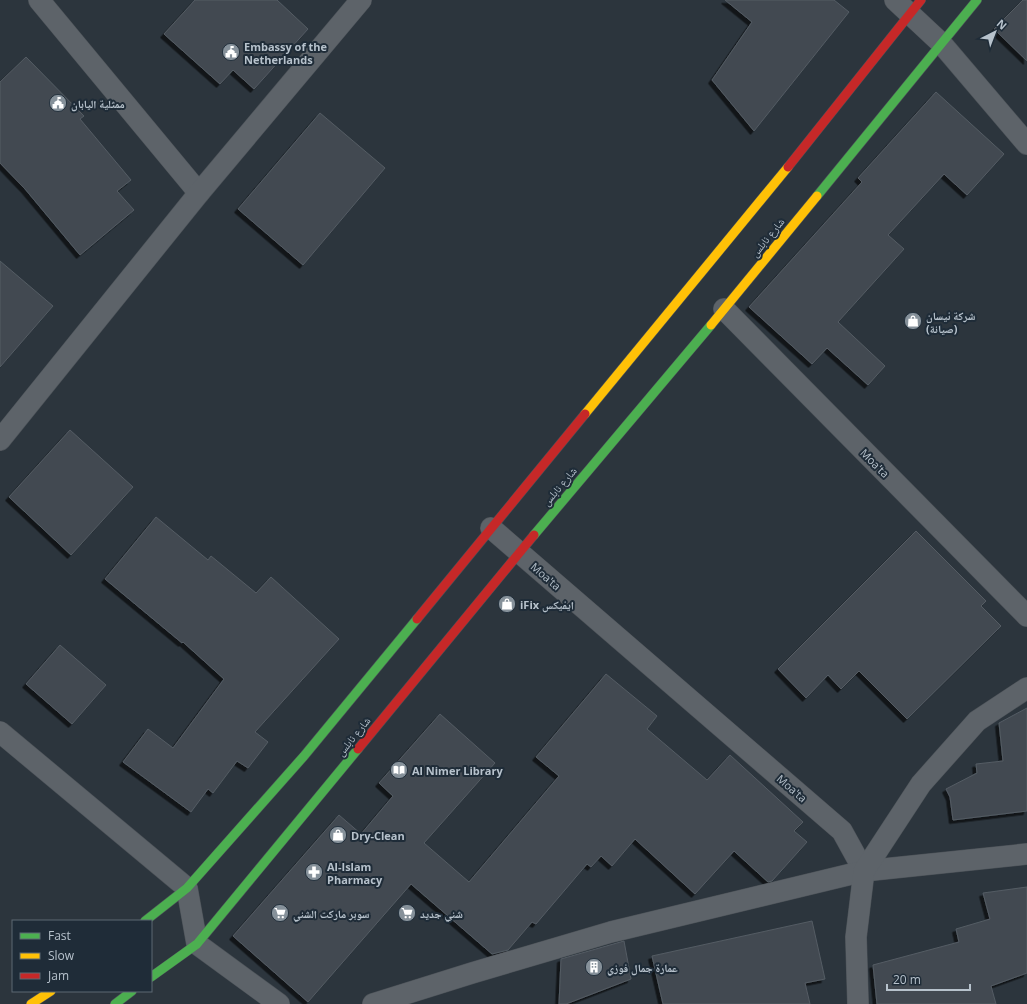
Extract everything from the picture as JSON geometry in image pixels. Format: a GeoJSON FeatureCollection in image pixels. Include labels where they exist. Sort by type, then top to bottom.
{"type":"FeatureCollection","features":[{"type":"Feature","properties":{"kind":"main road","name":"شارع نابلس"},"geometry":{"type":"LineString","coordinates":[[152,976],[197,944],[519,553],[724,309],[941,42],[977,0]]}},
{"type":"Feature","properties":{"kind":"main road"},"geometry":{"type":"LineString","coordinates":[[146,920],[187,888],[304,756],[760,202],[909,4]]}},
{"type":"Feature","properties":{"kind":"main road"},"geometry":{"type":"LineString","coordinates":[[31,1004],[49,992]]}},
{"type":"Feature","properties":{"kind":"main road"},"geometry":{"type":"LineString","coordinates":[[115,1004],[131,992]]}},
{"type":"Feature","properties":{"kind":"street"},"geometry":{"type":"LineString","coordinates":[[39,0],[199,193]]}},
{"type":"Feature","properties":{"kind":"street"},"geometry":{"type":"LineString","coordinates":[[0,440],[199,193],[361,0]]}},
{"type":"Feature","properties":{"kind":"street"},"geometry":{"type":"LineString","coordinates":[[909,4],[1027,144]]}},
{"type":"Feature","properties":{"kind":"street","name":"Moa'ta"},"geometry":{"type":"LineString","coordinates":[[724,309],[1027,616]]}},
{"type":"Feature","properties":{"kind":"street","name":"Moa'ta"},"geometry":{"type":"LineString","coordinates":[[491,528],[842,831],[864,871]]}},
{"type":"Feature","properties":{"kind":"street"},"geometry":{"type":"LineString","coordinates":[[858,1004],[856,937],[864,871],[921,784],[977,721],[1027,688]]}},
{"type":"Feature","properties":{"kind":"street"},"geometry":{"type":"LineString","coordinates":[[0,732],[187,888],[197,944],[279,1004]]}},
{"type":"Feature","properties":{"kind":"street"},"geometry":{"type":"LineString","coordinates":[[373,1004],[472,972],[611,932],[864,871],[1027,854]]}},
{"type":"Feature","properties":{"kind":"building"},"geometry":{"type":"Polygon","coordinates":[[[195,0],[277,0],[308,29],[254,89],[233,70],[220,84],[164,34],[195,0]]]}},
{"type":"Feature","properties":{"kind":"building"},"geometry":{"type":"Polygon","coordinates":[[[725,0],[834,0],[849,12],[754,131],[712,80],[752,22],[725,0]]]}},
{"type":"Feature","properties":{"kind":"building"},"geometry":{"type":"Polygon","coordinates":[[[1023,0],[1027,0],[1027,61],[994,29],[1023,0]]]}},
{"type":"Feature","properties":{"kind":"building"},"geometry":{"type":"Polygon","coordinates":[[[26,57],[84,116],[80,119],[131,180],[117,191],[134,210],[80,255],[25,189],[0,163],[0,82],[26,57]]]}},
{"type":"Feature","properties":{"kind":"building"},"geometry":{"type":"Polygon","coordinates":[[[936,92],[1004,154],[967,195],[944,174],[888,235],[904,249],[838,322],[885,366],[868,385],[827,348],[812,364],[749,307],[862,182],[858,178],[936,92]]]}},
{"type":"Feature","properties":{"kind":"building"},"geometry":{"type":"Polygon","coordinates":[[[320,113],[385,168],[303,265],[238,209],[320,113]]]}},
{"type":"Feature","properties":{"kind":"building"},"geometry":{"type":"Polygon","coordinates":[[[0,261],[53,306],[0,367],[0,261]]]}},
{"type":"Feature","properties":{"kind":"building"},"geometry":{"type":"Polygon","coordinates":[[[70,430],[133,487],[71,555],[9,497],[70,430]]]}},
{"type":"Feature","properties":{"kind":"building"},"geometry":{"type":"Polygon","coordinates":[[[156,517],[208,560],[211,556],[256,593],[271,577],[339,639],[255,732],[268,742],[248,768],[237,761],[213,793],[208,789],[191,812],[123,762],[148,729],[173,748],[224,679],[183,642],[182,643],[105,579],[156,517]]]}},
{"type":"Feature","properties":{"kind":"building"},"geometry":{"type":"Polygon","coordinates":[[[916,531],[986,601],[981,606],[1001,626],[907,719],[859,671],[841,689],[828,675],[806,698],[778,669],[916,531]]]}},
{"type":"Feature","properties":{"kind":"building"},"geometry":{"type":"Polygon","coordinates":[[[60,645],[106,685],[72,724],[26,684],[60,645]]]}},
{"type":"Feature","properties":{"kind":"building"},"geometry":{"type":"Polygon","coordinates":[[[606,674],[657,716],[647,729],[707,780],[730,755],[803,822],[794,831],[807,842],[772,881],[768,882],[734,851],[695,894],[635,839],[612,866],[601,856],[591,867],[587,864],[536,924],[532,922],[508,950],[492,954],[411,884],[308,1002],[233,936],[339,815],[361,834],[393,796],[379,783],[440,714],[495,763],[424,843],[469,882],[559,776],[536,757],[606,674]]]}},
{"type":"Feature","properties":{"kind":"building"},"geometry":{"type":"Polygon","coordinates":[[[1027,708],[1027,811],[953,820],[950,797],[946,789],[977,773],[976,764],[1003,761],[999,723],[1027,708]]]}},
{"type":"Feature","properties":{"kind":"building"},"geometry":{"type":"Polygon","coordinates":[[[1027,887],[1027,973],[991,986],[996,1004],[877,1004],[873,965],[959,942],[956,929],[990,919],[983,893],[1027,887]]]}},
{"type":"Feature","properties":{"kind":"building"},"geometry":{"type":"Polygon","coordinates":[[[812,921],[825,979],[805,983],[810,1004],[663,1004],[652,956],[812,921]]]}},
{"type":"Feature","properties":{"kind":"building","name":"عمارة جمال فوزي"},"geometry":{"type":"Polygon","coordinates":[[[624,941],[631,979],[566,1004],[559,1004],[561,959],[624,941]]]}},
{"type":"Feature","properties":{"kind":"traffic: fast"},"geometry":{"type":"LineString","coordinates":[[817,196],[977,0]]}},
{"type":"Feature","properties":{"kind":"traffic: fast"},"geometry":{"type":"LineString","coordinates":[[534,535],[711,325]]}},
{"type":"Feature","properties":{"kind":"traffic: fast"},"geometry":{"type":"LineString","coordinates":[[146,920],[187,888],[304,756],[417,619]]}},
{"type":"Feature","properties":{"kind":"traffic: fast"},"geometry":{"type":"LineString","coordinates":[[152,976],[197,944],[358,749]]}},
{"type":"Feature","properties":{"kind":"traffic: fast"},"geometry":{"type":"LineString","coordinates":[[115,1004],[131,992]]}},
{"type":"Feature","properties":{"kind":"traffic: slow"},"geometry":{"type":"LineString","coordinates":[[585,414],[788,167]]}},
{"type":"Feature","properties":{"kind":"traffic: slow"},"geometry":{"type":"LineString","coordinates":[[711,325],[817,196]]}},
{"type":"Feature","properties":{"kind":"traffic: slow"},"geometry":{"type":"LineString","coordinates":[[31,1004],[49,992]]}},
{"type":"Feature","properties":{"kind":"traffic: jam"},"geometry":{"type":"LineString","coordinates":[[788,167],[921,0]]}},
{"type":"Feature","properties":{"kind":"traffic: jam"},"geometry":{"type":"LineString","coordinates":[[417,619],[585,414]]}},
{"type":"Feature","properties":{"kind":"traffic: jam"},"geometry":{"type":"LineString","coordinates":[[358,749],[534,535]]}},
{"type":"Feature","properties":{"kind":"place","name":"Embassy of the Netherlands"},"geometry":{"type":"Point","coordinates":[231,52]}},
{"type":"Feature","properties":{"kind":"place","name":"ممثلية اليابان"},"geometry":{"type":"Point","coordinates":[58,103]}},
{"type":"Feature","properties":{"kind":"place","name":"شركة نيسان (صيانة)"},"geometry":{"type":"Point","coordinates":[913,321]}},
{"type":"Feature","properties":{"kind":"place","name":"iFix ايفيكس"},"geometry":{"type":"Point","coordinates":[507,604]}},
{"type":"Feature","properties":{"kind":"place","name":"Al Nimer Library"},"geometry":{"type":"Point","coordinates":[399,770]}},
{"type":"Feature","properties":{"kind":"place","name":"Dry-Clean"},"geometry":{"type":"Point","coordinates":[338,835]}},
{"type":"Feature","properties":{"kind":"place","name":"Al-Islam Pharmacy"},"geometry":{"type":"Point","coordinates":[314,872]}},
{"type":"Feature","properties":{"kind":"place","name":"سوبر ماركت الشني"},"geometry":{"type":"Point","coordinates":[280,913]}},
{"type":"Feature","properties":{"kind":"place","name":"شني جديد"},"geometry":{"type":"Point","coordinates":[407,913]}},
{"type":"Feature","properties":{"kind":"place","name":"عمارة جمال فوزي"},"geometry":{"type":"Point","coordinates":[594,967]}}]}
